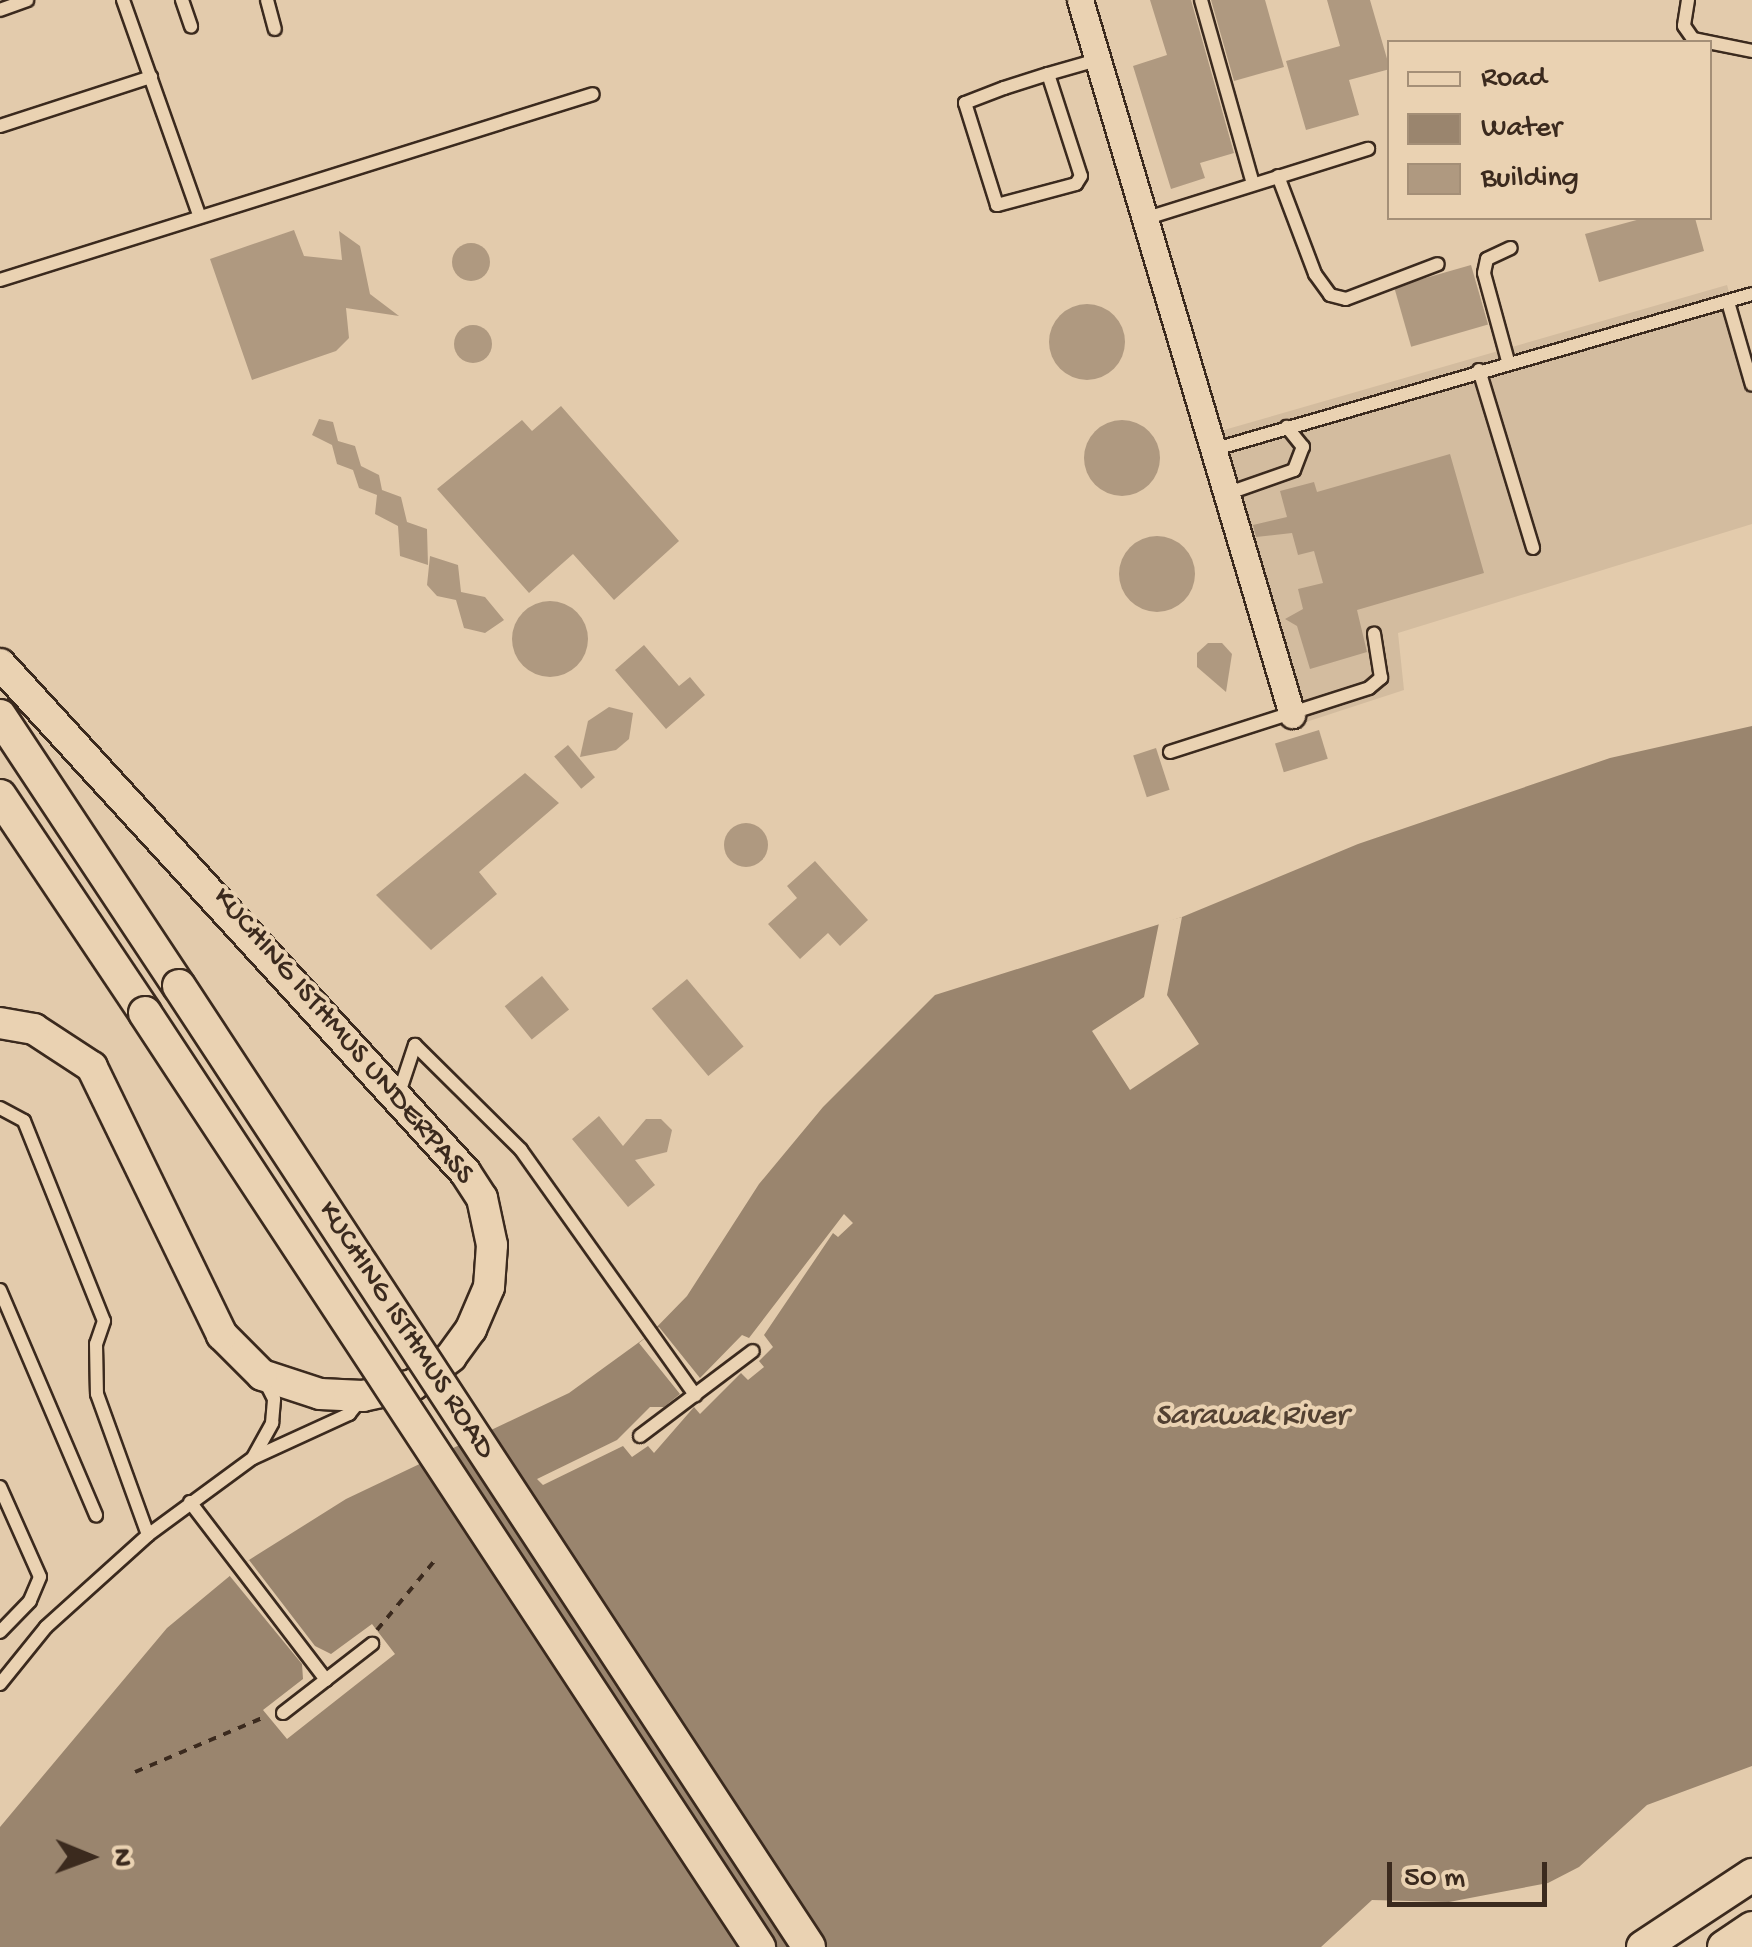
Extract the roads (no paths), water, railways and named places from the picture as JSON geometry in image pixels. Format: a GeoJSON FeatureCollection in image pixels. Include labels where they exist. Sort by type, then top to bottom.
{"type":"FeatureCollection","features":[{"type":"Feature","properties":{"kind":"main road","name":"KUCHING ISTHMUS ROAD"},"geometry":{"type":"LineString","coordinates":[[0,716],[809,1947]]}},
{"type":"Feature","properties":{"kind":"main road","name":"KUCHING ISTHMUS ROAD"},"geometry":{"type":"LineString","coordinates":[[0,796],[758,1947]]}},
{"type":"Feature","properties":{"kind":"main road"},"geometry":{"type":"LineString","coordinates":[[1643,1947],[1752,1874]]}},
{"type":"Feature","properties":{"kind":"main road"},"geometry":{"type":"LineString","coordinates":[[1724,1947],[1752,1928]]}},
{"type":"Feature","properties":{"kind":"street"},"geometry":{"type":"LineString","coordinates":[[1080,0],[1292,715]]}},
{"type":"Feature","properties":{"kind":"street","name":"KUCHING ISTHMUS UNDERPASS"},"geometry":{"type":"LineString","coordinates":[[0,664],[398,1096],[482,1198],[492,1245],[490,1287],[451,1357],[413,1386],[363,1396],[320,1394],[262,1375],[222,1335],[92,1067],[34,1029],[0,1023]]}},
{"type":"Feature","properties":{"kind":"lane"},"geometry":{"type":"LineString","coordinates":[[0,10],[28,0]]}},
{"type":"Feature","properties":{"kind":"lane"},"geometry":{"type":"LineString","coordinates":[[123,0],[199,215]]}},
{"type":"Feature","properties":{"kind":"lane"},"geometry":{"type":"LineString","coordinates":[[182,0],[191,26]]}},
{"type":"Feature","properties":{"kind":"lane"},"geometry":{"type":"LineString","coordinates":[[267,0],[274,29]]}},
{"type":"Feature","properties":{"kind":"lane"},"geometry":{"type":"LineString","coordinates":[[1201,0],[1253,184]]}},
{"type":"Feature","properties":{"kind":"lane"},"geometry":{"type":"LineString","coordinates":[[1688,0],[1686,34],[1711,40]]}},
{"type":"Feature","properties":{"kind":"lane"},"geometry":{"type":"LineString","coordinates":[[1712,40],[1752,50]]}},
{"type":"Feature","properties":{"kind":"lane"},"geometry":{"type":"LineString","coordinates":[[1048,74],[1081,176],[1076,184],[997,206],[965,103],[1048,74],[1096,60]]}},
{"type":"Feature","properties":{"kind":"lane"},"geometry":{"type":"LineString","coordinates":[[0,126],[151,78]]}},
{"type":"Feature","properties":{"kind":"lane"},"geometry":{"type":"LineString","coordinates":[[0,280],[199,215],[278,196],[593,94]]}},
{"type":"Feature","properties":{"kind":"lane"},"geometry":{"type":"LineString","coordinates":[[1144,220],[1368,149]]}},
{"type":"Feature","properties":{"kind":"lane"},"geometry":{"type":"LineString","coordinates":[[1278,176],[1315,274],[1330,294],[1346,299],[1438,264]]}},
{"type":"Feature","properties":{"kind":"lane"},"geometry":{"type":"LineString","coordinates":[[1508,361],[1484,272],[1486,259],[1511,248]]}},
{"type":"Feature","properties":{"kind":"lane"},"geometry":{"type":"LineString","coordinates":[[1212,450],[1508,361],[1752,294]]}},
{"type":"Feature","properties":{"kind":"lane"},"geometry":{"type":"LineString","coordinates":[[1728,302],[1752,385]]}},
{"type":"Feature","properties":{"kind":"lane"},"geometry":{"type":"LineString","coordinates":[[1479,370],[1533,548]]}},
{"type":"Feature","properties":{"kind":"lane"},"geometry":{"type":"LineString","coordinates":[[1224,495],[1294,470],[1302,447],[1287,428]]}},
{"type":"Feature","properties":{"kind":"lane"},"geometry":{"type":"LineString","coordinates":[[1170,752],[1370,688],[1381,678],[1374,634]]}},
{"type":"Feature","properties":{"kind":"lane"},"geometry":{"type":"LineString","coordinates":[[398,1096],[415,1045],[521,1150],[696,1395]]}},
{"type":"Feature","properties":{"kind":"lane"},"geometry":{"type":"LineString","coordinates":[[0,1108],[24,1121],[104,1322],[96,1344],[97,1394],[148,1535]]}},
{"type":"Feature","properties":{"kind":"lane"},"geometry":{"type":"LineString","coordinates":[[0,1290],[96,1515]]}},
{"type":"Feature","properties":{"kind":"lane"},"geometry":{"type":"LineString","coordinates":[[640,1436],[753,1351]]}},
{"type":"Feature","properties":{"kind":"lane"},"geometry":{"type":"LineString","coordinates":[[253,1458],[272,1423],[274,1399],[262,1375]]}},
{"type":"Feature","properties":{"kind":"lane"},"geometry":{"type":"LineString","coordinates":[[0,1684],[46,1628],[148,1535],[253,1458],[349,1414],[363,1396]]}},
{"type":"Feature","properties":{"kind":"lane"},"geometry":{"type":"LineString","coordinates":[[0,1487],[5,1509],[40,1577],[30,1601],[0,1632]]}},
{"type":"Feature","properties":{"kind":"lane"},"geometry":{"type":"LineString","coordinates":[[190,1502],[326,1680]]}},
{"type":"Feature","properties":{"kind":"lane"},"geometry":{"type":"LineString","coordinates":[[283,1714],[375,1637]]}},
{"type":"Feature","properties":{"kind":"water","name":"Sarawak River"},"geometry":{"type":"Polygon","coordinates":[[[1752,726],[1752,1766],[1647,1805],[1579,1867],[1548,1883],[1449,1902],[1372,1900],[1321,1947],[0,1947],[0,1827],[167,1628],[249,1560],[346,1499],[569,1393],[649,1335],[687,1296],[759,1184],[823,1107],[935,995],[1182,917],[1358,844],[1610,758],[1752,726]]]}}]}
